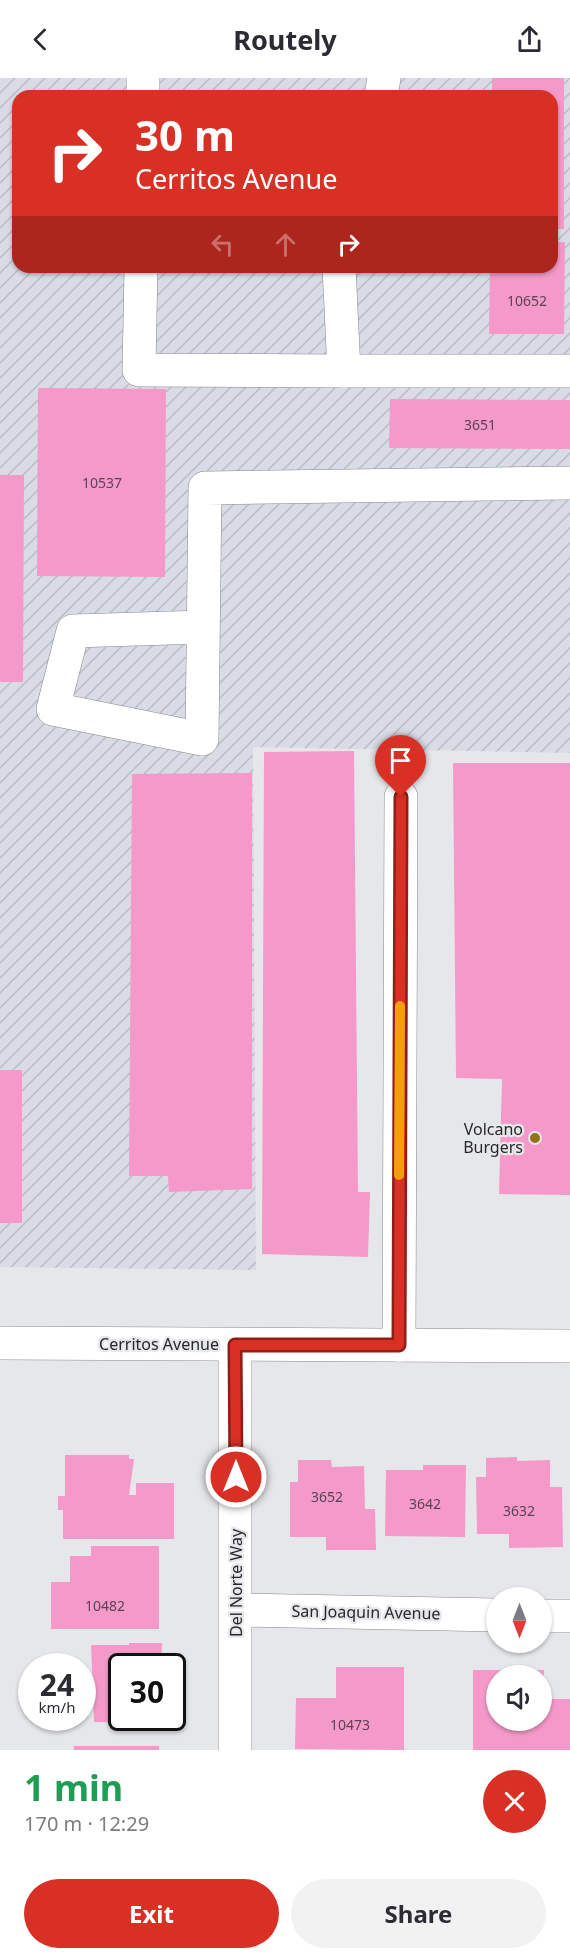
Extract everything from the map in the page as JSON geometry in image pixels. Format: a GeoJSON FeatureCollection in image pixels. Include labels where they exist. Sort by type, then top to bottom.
{"type":"FeatureCollection","features":[{"type":"Feature","properties":{"kind":"street"},"geometry":{"type":"LineString","coordinates":[[141,273],[139,370],[570,371]]}},
{"type":"Feature","properties":{"kind":"street"},"geometry":{"type":"LineString","coordinates":[[339,273],[344,371]]}},
{"type":"Feature","properties":{"kind":"street"},"geometry":{"type":"LineString","coordinates":[[204,627],[73,630],[53,709],[202,739],[204,627],[205,488],[570,483]]}},
{"type":"Feature","properties":{"kind":"street"},"geometry":{"type":"LineString","coordinates":[[399,1345],[401,797]]}},
{"type":"Feature","properties":{"kind":"street","name":"Cerritos Avenue"},"geometry":{"type":"LineString","coordinates":[[0,1343],[570,1346]]}},
{"type":"Feature","properties":{"kind":"street","name":"Del Norte Way"},"geometry":{"type":"LineString","coordinates":[[235,1345],[235,1750]]}},
{"type":"Feature","properties":{"kind":"street","name":"San Joaquin Avenue"},"geometry":{"type":"LineString","coordinates":[[236,1610],[486,1615]]}},
{"type":"Feature","properties":{"kind":"street"},"geometry":{"type":"LineString","coordinates":[[552,1616],[570,1616]]}},
{"type":"Feature","properties":{"kind":"shaded area"},"geometry":{"type":"Polygon","coordinates":[[[0,78],[570,78],[570,753],[253,747],[256,1270],[0,1267],[0,78]]]}},
{"type":"Feature","properties":{"kind":"building"},"geometry":{"type":"Polygon","coordinates":[[[492,78],[564,78],[564,229],[558,229],[558,90],[492,90],[492,78]]]}},
{"type":"Feature","properties":{"kind":"building"},"geometry":{"type":"Polygon","coordinates":[[[558,242],[565,242],[564,334],[489,334],[490,273],[558,273],[558,242]]]}},
{"type":"Feature","properties":{"kind":"building"},"geometry":{"type":"Polygon","coordinates":[[[38,388],[166,389],[165,577],[37,576],[38,388]]]}},
{"type":"Feature","properties":{"kind":"building"},"geometry":{"type":"Polygon","coordinates":[[[390,399],[570,400],[570,449],[389,448],[390,399]]]}},
{"type":"Feature","properties":{"kind":"building"},"geometry":{"type":"Polygon","coordinates":[[[0,475],[24,475],[23,682],[0,682],[0,475]]]}},
{"type":"Feature","properties":{"kind":"building"},"geometry":{"type":"Polygon","coordinates":[[[354,751],[358,1192],[370,1192],[368,1257],[262,1254],[264,752],[354,751]]]}},
{"type":"Feature","properties":{"kind":"building"},"geometry":{"type":"Polygon","coordinates":[[[453,763],[570,763],[570,1195],[499,1194],[502,1079],[456,1078],[453,763]]]}},
{"type":"Feature","properties":{"kind":"building"},"geometry":{"type":"Polygon","coordinates":[[[252,773],[252,1189],[169,1192],[168,1176],[129,1176],[132,774],[252,773]]]}},
{"type":"Feature","properties":{"kind":"building"},"geometry":{"type":"Polygon","coordinates":[[[0,1070],[22,1070],[22,1223],[0,1223],[0,1070]]]}},
{"type":"Feature","properties":{"kind":"building"},"geometry":{"type":"Polygon","coordinates":[[[65,1455],[129,1455],[129,1459],[134,1459],[129,1495],[136,1495],[136,1483],[174,1483],[174,1539],[63,1539],[63,1510],[58,1510],[58,1496],[65,1496],[65,1455]]]}},
{"type":"Feature","properties":{"kind":"building"},"geometry":{"type":"Polygon","coordinates":[[[517,1457],[517,1461],[550,1460],[550,1487],[562,1487],[563,1547],[509,1548],[509,1534],[477,1534],[476,1477],[486,1477],[486,1458],[517,1457]]]}},
{"type":"Feature","properties":{"kind":"building"},"geometry":{"type":"Polygon","coordinates":[[[298,1460],[331,1460],[332,1467],[364,1466],[365,1509],[375,1509],[376,1550],[326,1550],[326,1537],[290,1537],[290,1482],[298,1482],[298,1460]]]}},
{"type":"Feature","properties":{"kind":"building"},"geometry":{"type":"Polygon","coordinates":[[[423,1465],[466,1465],[465,1537],[385,1536],[386,1470],[423,1470],[423,1465]]]}},
{"type":"Feature","properties":{"kind":"building"},"geometry":{"type":"Polygon","coordinates":[[[91,1546],[159,1546],[159,1629],[51,1629],[51,1582],[70,1582],[70,1556],[91,1556],[91,1546]]]}},
{"type":"Feature","properties":{"kind":"building"},"geometry":{"type":"Polygon","coordinates":[[[129,1643],[162,1643],[162,1653],[108,1653],[108,1722],[96,1722],[96,1653],[91,1653],[91,1645],[129,1645],[129,1643]]]}},
{"type":"Feature","properties":{"kind":"building"},"geometry":{"type":"Polygon","coordinates":[[[336,1667],[404,1667],[404,1750],[295,1749],[296,1698],[336,1698],[336,1667]]]}},
{"type":"Feature","properties":{"kind":"building"},"geometry":{"type":"Polygon","coordinates":[[[473,1670],[486,1670],[486,1731],[552,1731],[552,1699],[570,1699],[570,1750],[473,1750],[473,1670]]]}},
{"type":"Feature","properties":{"kind":"building"},"geometry":{"type":"Polygon","coordinates":[[[74,1746],[159,1746],[159,1750],[74,1750],[74,1746]]]}},
{"type":"Feature","properties":{"kind":"slow traffic"},"geometry":{"type":"LineString","coordinates":[[399,1175],[400,1006]]}},
{"type":"Feature","properties":{"kind":"place","name":"Volcano Burgers"},"geometry":{"type":"Point","coordinates":[535,1138]}},
{"type":"Feature","properties":{"kind":"route"},"geometry":{"type":"LineString","coordinates":[[236,1477],[235,1345],[399,1345],[401,797]]}}]}
